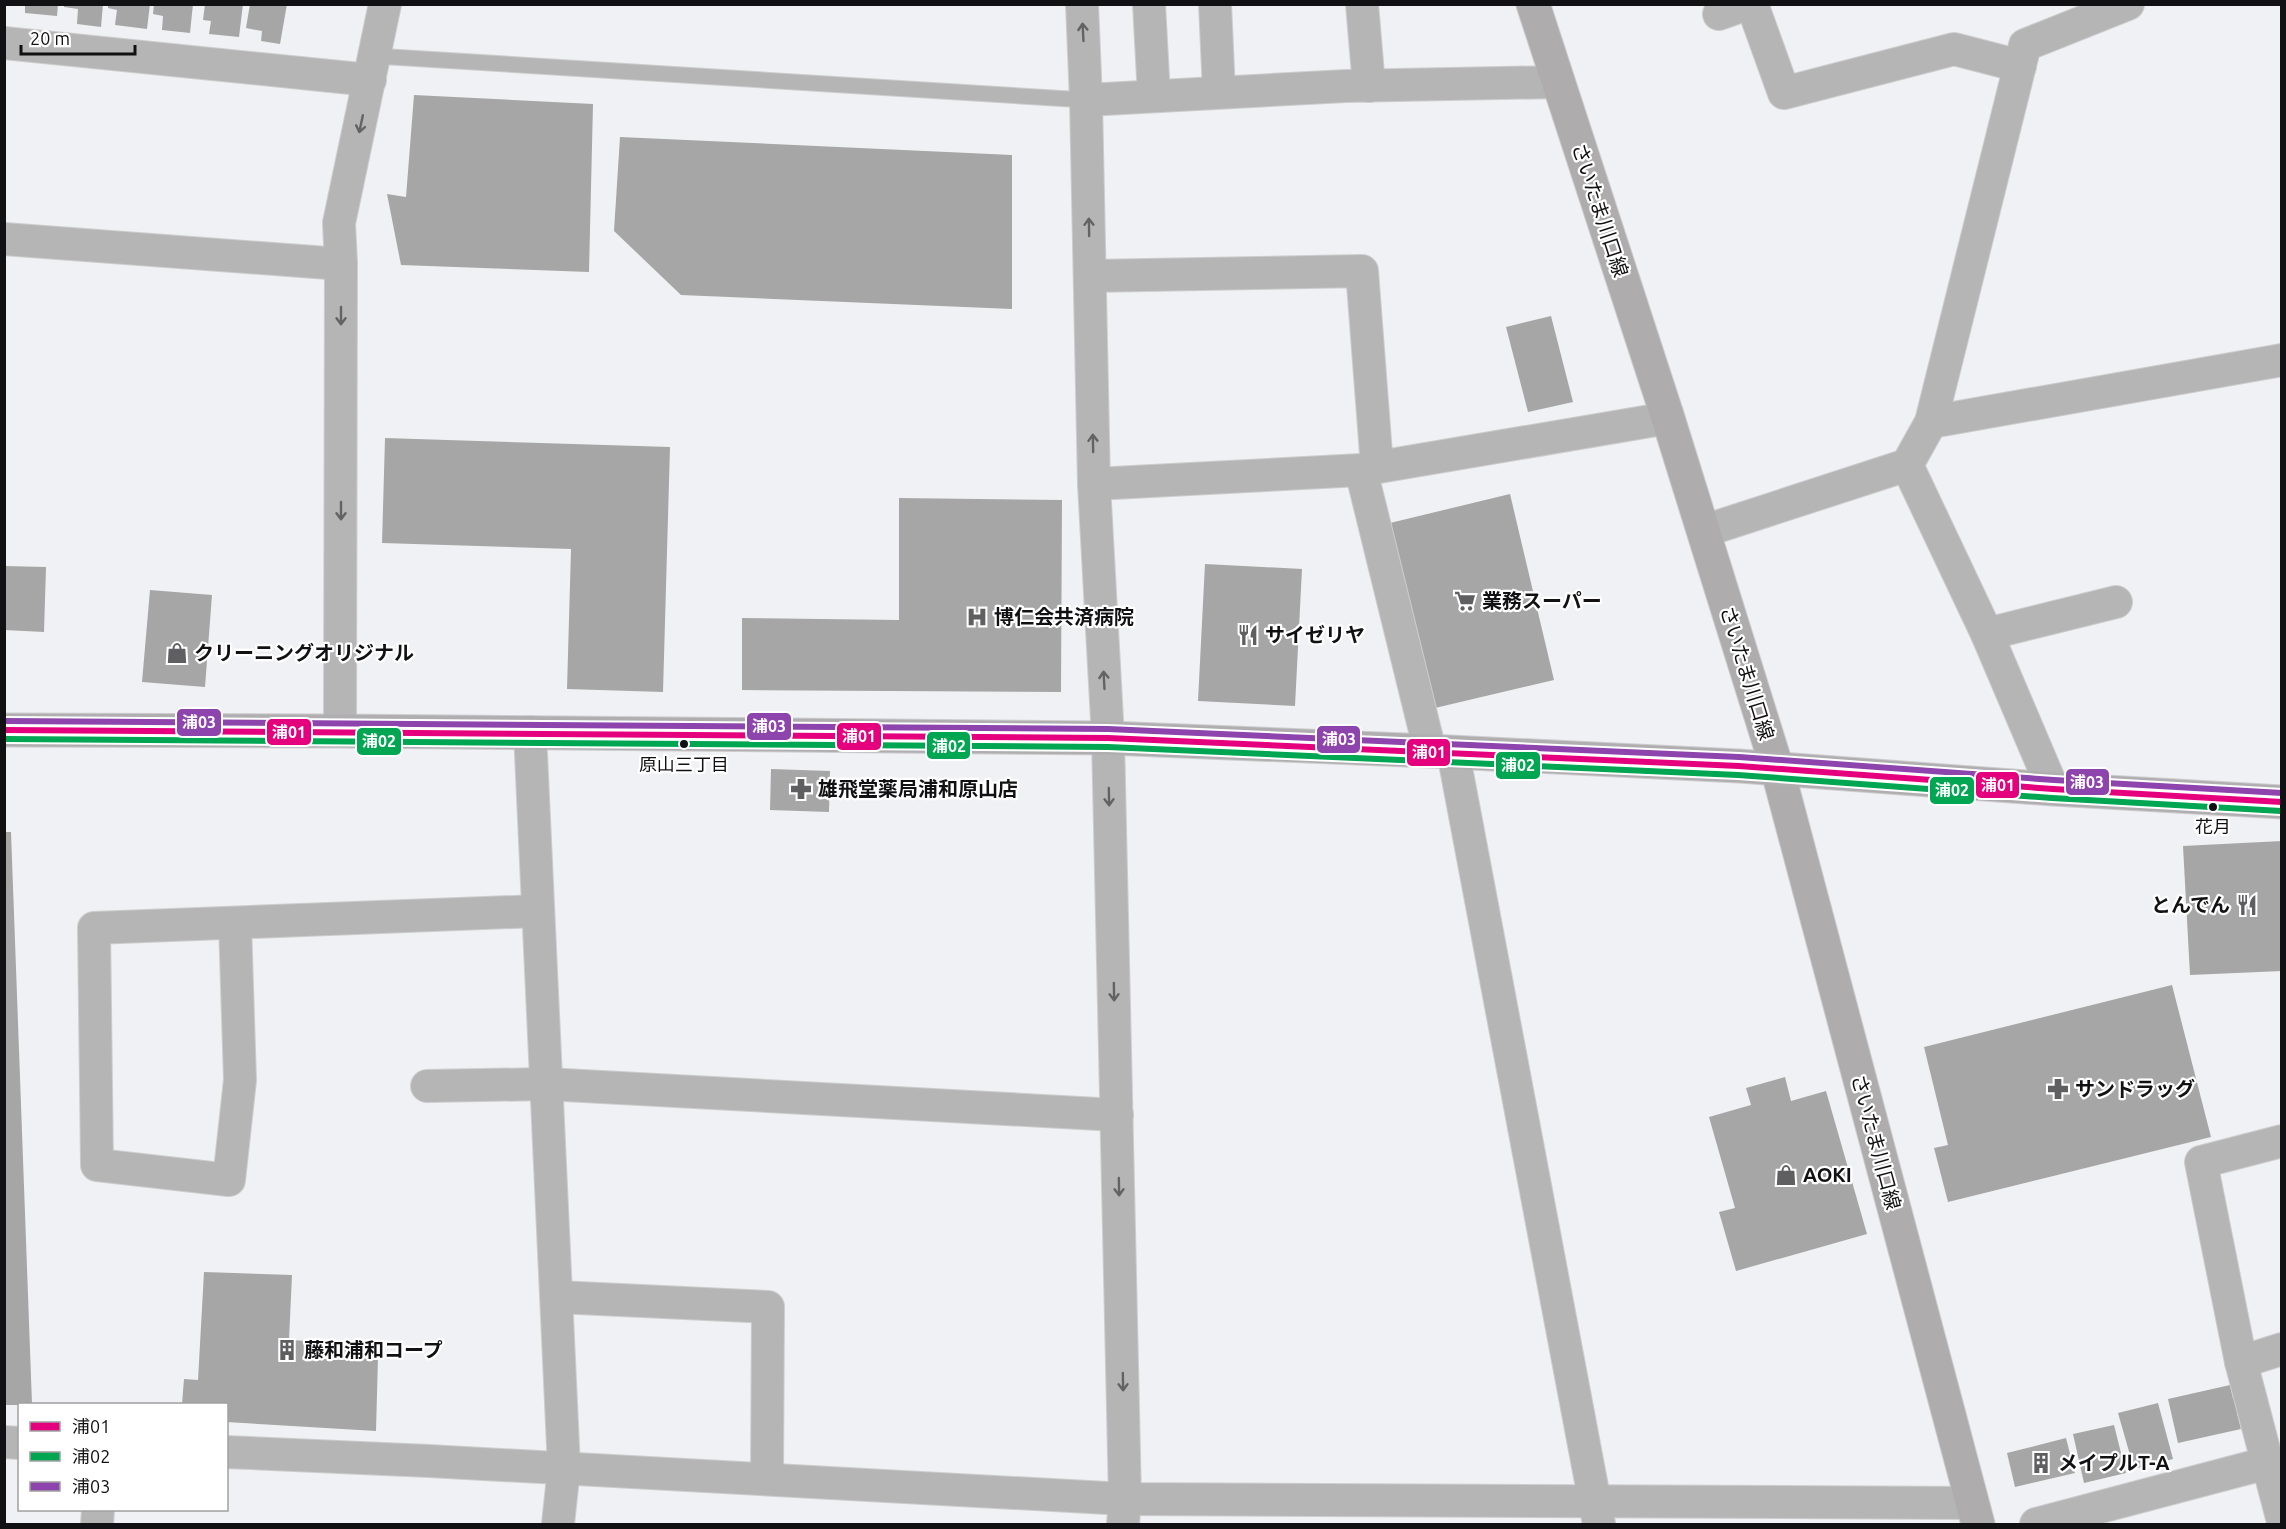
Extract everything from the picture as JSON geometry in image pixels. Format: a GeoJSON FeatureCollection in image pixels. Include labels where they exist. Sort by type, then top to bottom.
{"type":"FeatureCollection","features":[{"type":"Feature","properties":{"kind":"highway"},"geometry":{"type":"LineString","coordinates":[[4,730],[530,732],[1108,738],[1442,751],[1777,768],[2053,789],[2282,802]]}},
{"type":"Feature","properties":{"kind":"main road","name":"さいたま川口線"},"geometry":{"type":"LineString","coordinates":[[1533,4],[1668,418],[1777,768],[1975,1514]]}},
{"type":"Feature","properties":{"kind":"street"},"geometry":{"type":"LineString","coordinates":[[340,731],[341,264],[339,223],[385,4]]}},
{"type":"Feature","properties":{"kind":"street"},"geometry":{"type":"LineString","coordinates":[[1082,4],[1094,484],[1108,738],[1124,1512]]}},
{"type":"Feature","properties":{"kind":"street"},"geometry":{"type":"LineString","coordinates":[[1149,4],[1154,96]]}},
{"type":"Feature","properties":{"kind":"street"},"geometry":{"type":"LineString","coordinates":[[1215,4],[1219,92]]}},
{"type":"Feature","properties":{"kind":"street"},"geometry":{"type":"LineString","coordinates":[[1362,4],[1369,86]]}},
{"type":"Feature","properties":{"kind":"street"},"geometry":{"type":"LineString","coordinates":[[1752,4],[1784,93],[1954,49],[2020,66]]}},
{"type":"Feature","properties":{"kind":"street"},"geometry":{"type":"LineString","coordinates":[[1704,531],[1907,465],[1931,422],[2025,45],[2128,4]]}},
{"type":"Feature","properties":{"kind":"street"},"geometry":{"type":"LineString","coordinates":[[4,43],[373,68]]}},
{"type":"Feature","properties":{"kind":"street"},"geometry":{"type":"LineString","coordinates":[[1086,99],[1369,86],[1558,82]]}},
{"type":"Feature","properties":{"kind":"street"},"geometry":{"type":"LineString","coordinates":[[4,239],[341,264]]}},
{"type":"Feature","properties":{"kind":"street"},"geometry":{"type":"LineString","coordinates":[[1090,276],[1362,271],[1369,469],[1442,751],[1596,1513]]}},
{"type":"Feature","properties":{"kind":"street"},"geometry":{"type":"LineString","coordinates":[[1931,422],[2282,360]]}},
{"type":"Feature","properties":{"kind":"street"},"geometry":{"type":"LineString","coordinates":[[1094,484],[1369,469],[1668,418]]}},
{"type":"Feature","properties":{"kind":"street"},"geometry":{"type":"LineString","coordinates":[[1907,465],[1987,634],[2053,789]]}},
{"type":"Feature","properties":{"kind":"street"},"geometry":{"type":"LineString","coordinates":[[1987,634],[2116,602]]}},
{"type":"Feature","properties":{"kind":"street"},"geometry":{"type":"LineString","coordinates":[[530,732],[564,1468],[558,1524]]}},
{"type":"Feature","properties":{"kind":"street"},"geometry":{"type":"LineString","coordinates":[[235,922],[240,1080],[229,1180],[97,1165],[94,928],[235,922],[538,911]]}},
{"type":"Feature","properties":{"kind":"street"},"geometry":{"type":"LineString","coordinates":[[427,1086],[546,1084],[1117,1115]]}},
{"type":"Feature","properties":{"kind":"street"},"geometry":{"type":"LineString","coordinates":[[2282,1141],[2201,1162],[2241,1362],[2282,1518]]}},
{"type":"Feature","properties":{"kind":"street"},"geometry":{"type":"LineString","coordinates":[[556,1297],[768,1307],[767,1479]]}},
{"type":"Feature","properties":{"kind":"street"},"geometry":{"type":"LineString","coordinates":[[2241,1362],[2282,1349]]}},
{"type":"Feature","properties":{"kind":"street"},"geometry":{"type":"LineString","coordinates":[[228,1452],[767,1479],[1124,1512],[1975,1514]]}},
{"type":"Feature","properties":{"kind":"street"},"geometry":{"type":"LineString","coordinates":[[2036,1524],[2267,1463]]}},
{"type":"Feature","properties":{"kind":"lane"},"geometry":{"type":"LineString","coordinates":[[373,68],[1086,99]]}},
{"type":"Feature","properties":{"kind":"building"},"geometry":{"type":"Polygon","coordinates":[[[25,4],[58,4],[57,16],[25,13],[25,4]]]}},
{"type":"Feature","properties":{"kind":"building"},"geometry":{"type":"Polygon","coordinates":[[[64,4],[103,4],[101,27],[77,24],[78,9],[64,7],[64,4]]]}},
{"type":"Feature","properties":{"kind":"building"},"geometry":{"type":"Polygon","coordinates":[[[108,4],[150,4],[147,29],[115,25],[117,10],[108,8],[108,4]]]}},
{"type":"Feature","properties":{"kind":"building"},"geometry":{"type":"Polygon","coordinates":[[[154,4],[193,4],[190,33],[162,30],[163,16],[153,14],[154,4]]]}},
{"type":"Feature","properties":{"kind":"building"},"geometry":{"type":"Polygon","coordinates":[[[205,4],[243,4],[239,37],[209,34],[211,21],[203,20],[205,4]]]}},
{"type":"Feature","properties":{"kind":"building"},"geometry":{"type":"Polygon","coordinates":[[[250,4],[287,4],[280,44],[261,41],[262,31],[246,28],[250,4]]]}},
{"type":"Feature","properties":{"kind":"building"},"geometry":{"type":"Polygon","coordinates":[[[414,95],[593,104],[589,272],[401,265],[387,194],[406,197],[414,95]]]}},
{"type":"Feature","properties":{"kind":"building"},"geometry":{"type":"Polygon","coordinates":[[[620,137],[1012,155],[1012,309],[681,295],[614,231],[620,137]]]}},
{"type":"Feature","properties":{"kind":"building"},"geometry":{"type":"Polygon","coordinates":[[[1551,316],[1573,402],[1528,412],[1506,327],[1551,316]]]}},
{"type":"Feature","properties":{"kind":"building"},"geometry":{"type":"Polygon","coordinates":[[[385,438],[670,447],[663,692],[567,689],[571,549],[382,543],[385,438]]]}},
{"type":"Feature","properties":{"kind":"building"},"geometry":{"type":"Polygon","coordinates":[[[1510,494],[1554,680],[1435,708],[1390,523],[1510,494]]]}},
{"type":"Feature","properties":{"kind":"building"},"geometry":{"type":"Polygon","coordinates":[[[899,498],[1062,500],[1061,692],[742,690],[742,618],[899,620],[899,498]]]}},
{"type":"Feature","properties":{"kind":"building"},"geometry":{"type":"Polygon","coordinates":[[[1205,564],[1302,569],[1295,706],[1198,701],[1205,564]]]}},
{"type":"Feature","properties":{"kind":"building"},"geometry":{"type":"Polygon","coordinates":[[[4,566],[46,567],[44,632],[4,630],[4,566]]]}},
{"type":"Feature","properties":{"kind":"building"},"geometry":{"type":"Polygon","coordinates":[[[150,590],[212,595],[205,687],[142,682],[150,590]]]}},
{"type":"Feature","properties":{"kind":"building"},"geometry":{"type":"Polygon","coordinates":[[[771,769],[830,771],[829,812],[770,810],[771,769]]]}},
{"type":"Feature","properties":{"kind":"building"},"geometry":{"type":"Polygon","coordinates":[[[4,832],[11,832],[32,1403],[4,1405],[4,832]]]}},
{"type":"Feature","properties":{"kind":"building"},"geometry":{"type":"Polygon","coordinates":[[[2282,841],[2282,971],[2190,975],[2183,846],[2282,841]]]}},
{"type":"Feature","properties":{"kind":"building"},"geometry":{"type":"Polygon","coordinates":[[[2172,985],[2211,1137],[1948,1202],[1934,1148],[1948,1145],[1924,1047],[2172,985]]]}},
{"type":"Feature","properties":{"kind":"building"},"geometry":{"type":"Polygon","coordinates":[[[1785,1077],[1791,1101],[1826,1091],[1867,1234],[1736,1271],[1719,1212],[1735,1208],[1709,1117],[1751,1105],[1746,1088],[1785,1077]]]}},
{"type":"Feature","properties":{"kind":"building","name":"藤和浦和コープ"},"geometry":{"type":"Polygon","coordinates":[[[204,1272],[292,1275],[289,1340],[370,1344],[378,1357],[376,1431],[228,1422],[228,1403],[182,1403],[184,1379],[198,1380],[204,1272]]]}},
{"type":"Feature","properties":{"kind":"building"},"geometry":{"type":"Polygon","coordinates":[[[2230,1385],[2233,1398],[2239,1397],[2242,1412],[2237,1413],[2241,1429],[2178,1443],[2168,1399],[2230,1385]]]}},
{"type":"Feature","properties":{"kind":"building"},"geometry":{"type":"Polygon","coordinates":[[[2158,1403],[2173,1459],[2134,1469],[2118,1413],[2158,1403]]]}},
{"type":"Feature","properties":{"kind":"building"},"geometry":{"type":"Polygon","coordinates":[[[2114,1425],[2126,1473],[2084,1483],[2073,1434],[2114,1425]]]}},
{"type":"Feature","properties":{"kind":"building","name":"メイプルT-A"},"geometry":{"type":"Polygon","coordinates":[[[2066,1438],[2075,1473],[2015,1487],[2007,1453],[2066,1438]]]}},
{"type":"Feature","properties":{"kind":"transit line","name":"浦03"},"geometry":{"type":"LineString","coordinates":[[4,721],[1108,729],[1739,757],[2054,780],[2282,793]]}},
{"type":"Feature","properties":{"kind":"transit line","name":"浦01"},"geometry":{"type":"LineString","coordinates":[[4,730],[1108,738],[1739,766],[2053,789],[2282,802]]}},
{"type":"Feature","properties":{"kind":"transit line","name":"浦02"},"geometry":{"type":"LineString","coordinates":[[4,739],[1108,747],[1738,775],[2052,798],[2281,811]]}},
{"type":"Feature","properties":{"kind":"place","name":"業務スーパー"},"geometry":{"type":"Point","coordinates":[1465,601]}},
{"type":"Feature","properties":{"kind":"place","name":"博仁会共済病院"},"geometry":{"type":"Point","coordinates":[977,617]}},
{"type":"Feature","properties":{"kind":"place","name":"サイゼリヤ"},"geometry":{"type":"Point","coordinates":[1248,635]}},
{"type":"Feature","properties":{"kind":"place","name":"クリーニングオリジナル"},"geometry":{"type":"Point","coordinates":[177,653]}},
{"type":"Feature","properties":{"kind":"place","name":"原山三丁目"},"geometry":{"type":"Point","coordinates":[684,744]}},
{"type":"Feature","properties":{"kind":"place","name":"雄飛堂薬局浦和原山店"},"geometry":{"type":"Point","coordinates":[801,789]}},
{"type":"Feature","properties":{"kind":"place","name":"花月"},"geometry":{"type":"Point","coordinates":[2213,807]}},
{"type":"Feature","properties":{"kind":"place","name":"とんでん"},"geometry":{"type":"Point","coordinates":[2247,905]}},
{"type":"Feature","properties":{"kind":"place","name":"サンドラッグ"},"geometry":{"type":"Point","coordinates":[2058,1089]}},
{"type":"Feature","properties":{"kind":"place","name":"AOKI"},"geometry":{"type":"Point","coordinates":[1786,1175]}},
{"type":"Feature","properties":{"kind":"place","name":"藤和浦和コープ"},"geometry":{"type":"Point","coordinates":[287,1350]}},
{"type":"Feature","properties":{"kind":"place","name":"メイプルT-A"},"geometry":{"type":"Point","coordinates":[2041,1463]}}]}
